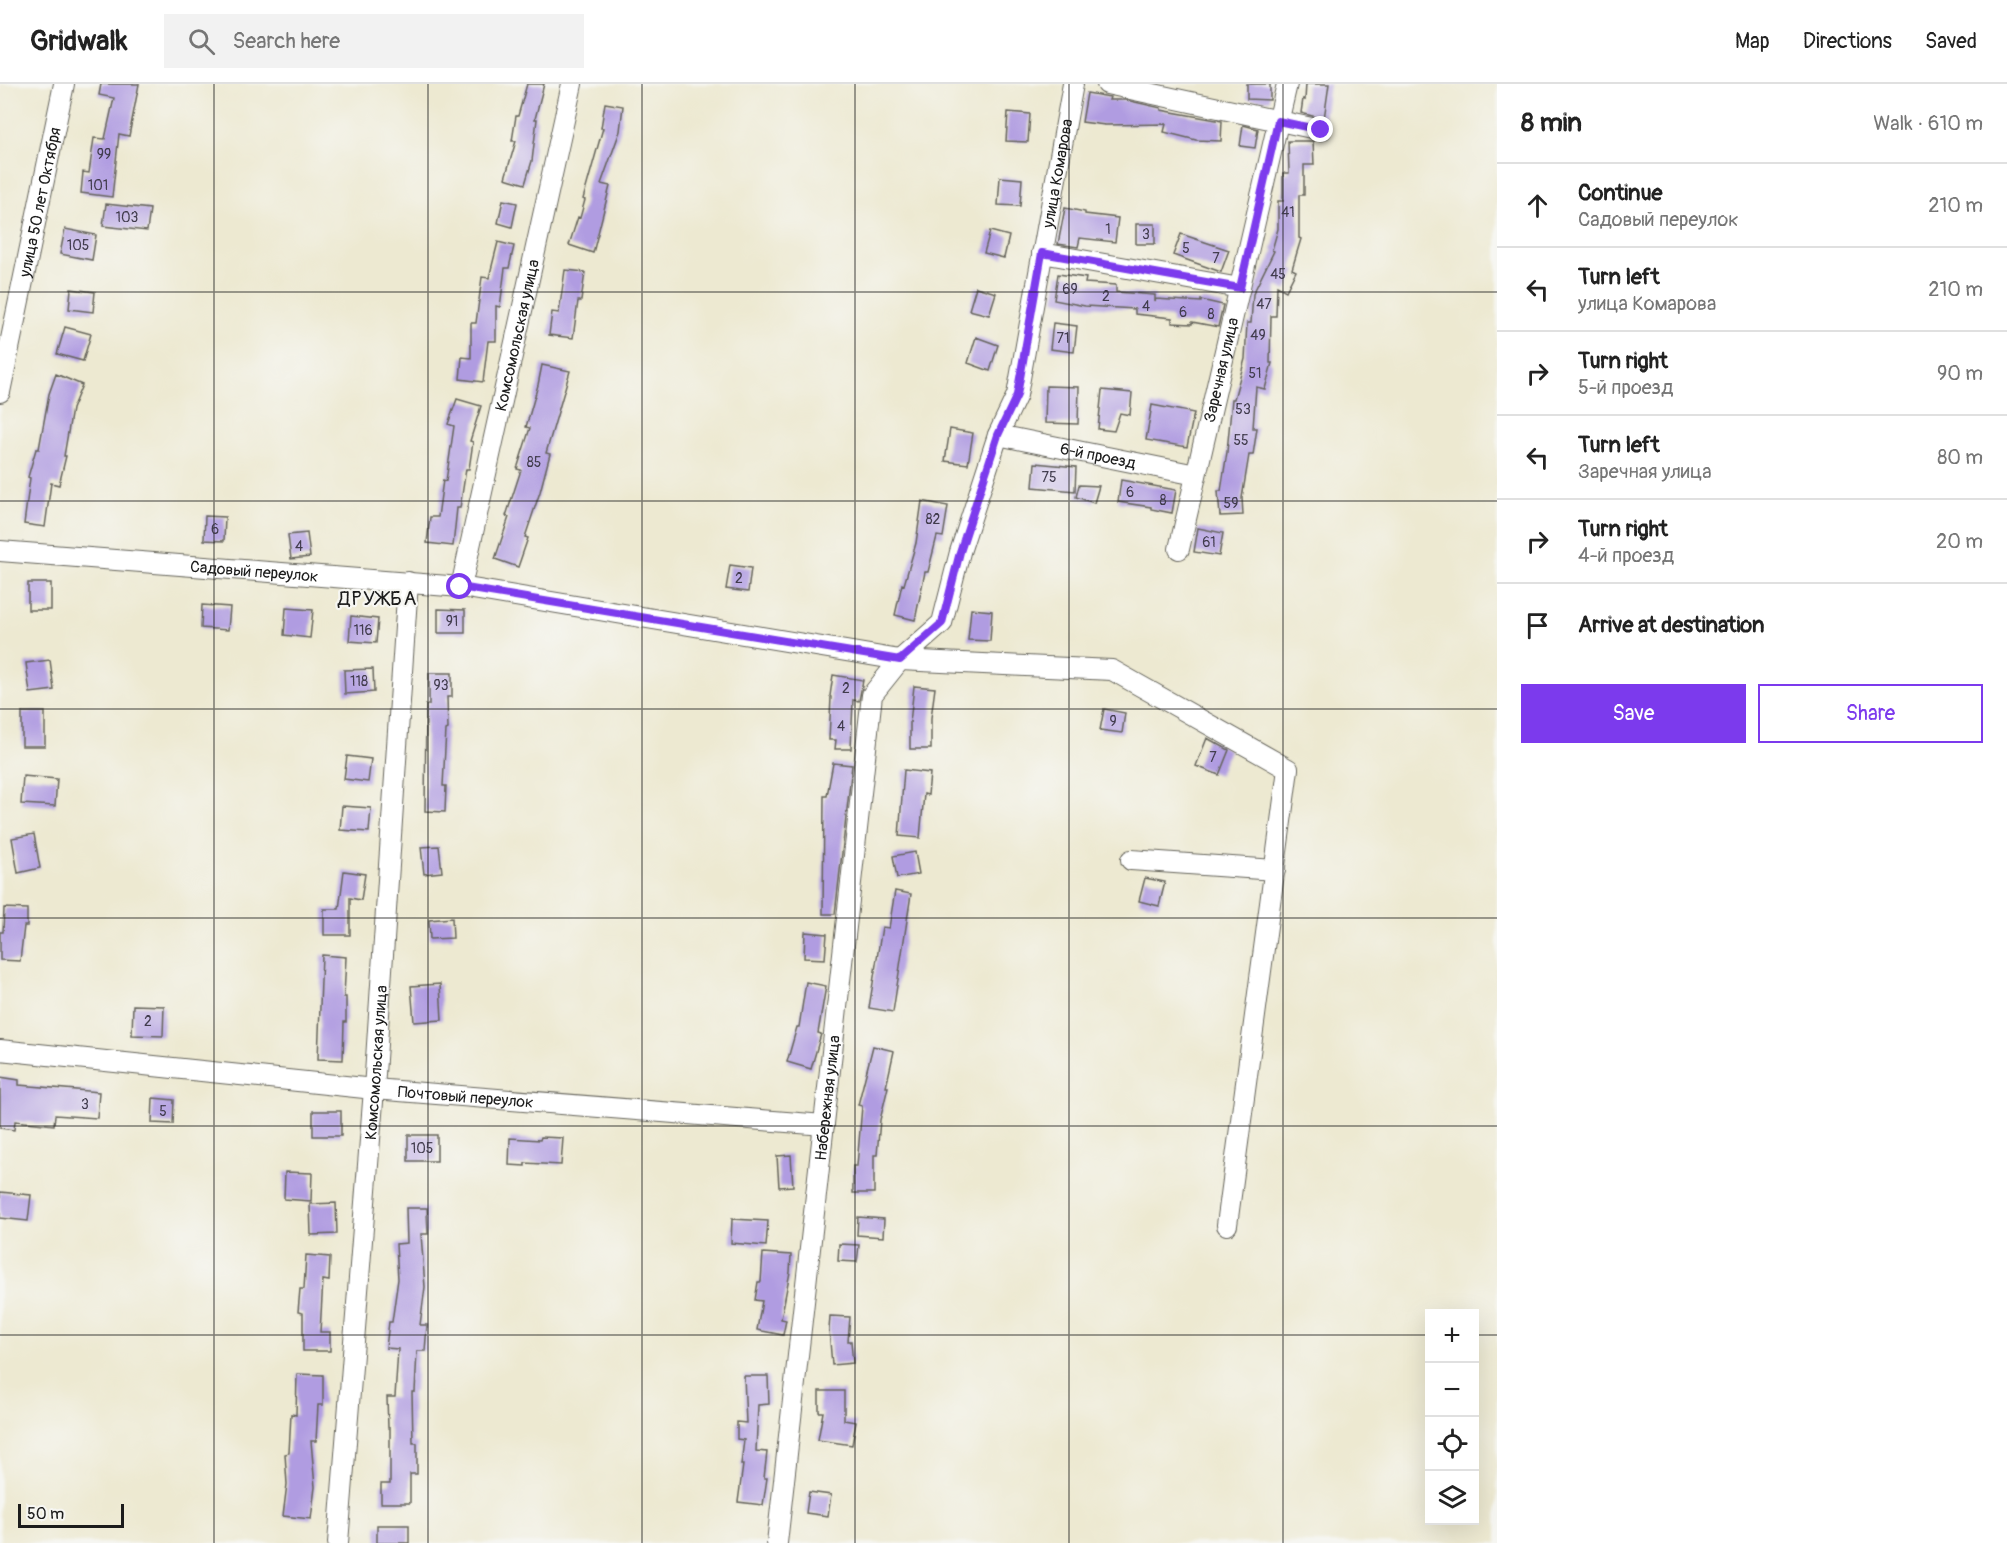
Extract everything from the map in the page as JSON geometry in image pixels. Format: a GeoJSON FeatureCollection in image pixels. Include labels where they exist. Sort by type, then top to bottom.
{"type":"FeatureCollection","features":[{"type":"Feature","properties":{"kind":"street","name":"улица 50 лет Октября"},"geometry":{"type":"LineString","coordinates":[[0,392],[64,84]]}},
{"type":"Feature","properties":{"kind":"street","name":"Комсомольская улица"},"geometry":{"type":"LineString","coordinates":[[460,587],[572,84]]}},
{"type":"Feature","properties":{"kind":"street","name":"улица Комарова"},"geometry":{"type":"LineString","coordinates":[[900,660],[942,623],[960,552],[998,435],[1017,395],[1072,84]]}},
{"type":"Feature","properties":{"kind":"street"},"geometry":{"type":"LineString","coordinates":[[1107,84],[1321,130]]}},
{"type":"Feature","properties":{"kind":"street","name":"Заречная улица"},"geometry":{"type":"LineString","coordinates":[[1179,549],[1287,84]]}},
{"type":"Feature","properties":{"kind":"street"},"geometry":{"type":"LineString","coordinates":[[1042,253],[1240,288]]}},
{"type":"Feature","properties":{"kind":"street","name":"6-й проезд"},"geometry":{"type":"LineString","coordinates":[[998,435],[1196,475]]}},
{"type":"Feature","properties":{"kind":"street","name":"Садовый переулок"},"geometry":{"type":"LineString","coordinates":[[0,551],[460,587],[900,660],[1112,670],[1288,769],[1275,870]]}},
{"type":"Feature","properties":{"kind":"street","name":"Комсомольская улица"},"geometry":{"type":"LineString","coordinates":[[338,1543],[374,1089],[408,582]]}},
{"type":"Feature","properties":{"kind":"street","name":"Набережная улица"},"geometry":{"type":"LineString","coordinates":[[777,1543],[872,695],[900,660]]}},
{"type":"Feature","properties":{"kind":"street"},"geometry":{"type":"LineString","coordinates":[[1131,860],[1275,870],[1227,1225]]}},
{"type":"Feature","properties":{"kind":"street","name":"Почтовый переулок"},"geometry":{"type":"LineString","coordinates":[[0,1050],[374,1089],[824,1125]]}},
{"type":"Feature","properties":{"kind":"building"},"geometry":{"type":"Polygon","coordinates":[[[101,84],[139,84],[129,136],[119,134],[112,197],[81,193],[83,172],[89,173],[94,138],[105,139],[114,98],[99,95],[101,84]]]}},
{"type":"Feature","properties":{"kind":"building"},"geometry":{"type":"Polygon","coordinates":[[[527,84],[544,84],[535,119],[537,119],[532,161],[525,184],[505,178],[516,141],[512,141],[516,116],[518,116],[527,84]]]}},
{"type":"Feature","properties":{"kind":"building"},"geometry":{"type":"Polygon","coordinates":[[[1247,84],[1270,84],[1270,100],[1247,99],[1247,84]]]}},
{"type":"Feature","properties":{"kind":"building"},"geometry":{"type":"Polygon","coordinates":[[[1306,84],[1329,84],[1324,119],[1301,113],[1306,84]]]}},
{"type":"Feature","properties":{"kind":"building"},"geometry":{"type":"Polygon","coordinates":[[[1087,93],[1110,97],[1109,100],[1126,100],[1161,108],[1161,110],[1222,121],[1221,141],[1196,140],[1164,132],[1166,124],[1105,125],[1082,122],[1087,93]]]}},
{"type":"Feature","properties":{"kind":"building"},"geometry":{"type":"Polygon","coordinates":[[[605,103],[623,106],[620,131],[601,184],[610,186],[593,253],[569,245],[585,200],[583,199],[603,128],[601,128],[605,103]]]}},
{"type":"Feature","properties":{"kind":"building"},"geometry":{"type":"Polygon","coordinates":[[[1008,112],[1030,114],[1028,142],[1006,141],[1008,112]]]}},
{"type":"Feature","properties":{"kind":"building"},"geometry":{"type":"Polygon","coordinates":[[[1243,125],[1258,129],[1255,148],[1240,146],[1243,125]]]}},
{"type":"Feature","properties":{"kind":"building"},"geometry":{"type":"Polygon","coordinates":[[[1288,141],[1313,141],[1314,165],[1304,165],[1304,195],[1299,195],[1299,238],[1301,239],[1292,269],[1296,271],[1286,291],[1277,286],[1276,316],[1271,316],[1270,363],[1272,363],[1265,389],[1256,387],[1253,428],[1257,428],[1253,455],[1249,455],[1242,498],[1243,515],[1220,516],[1218,491],[1221,491],[1227,452],[1232,399],[1234,399],[1245,359],[1247,323],[1251,323],[1253,294],[1274,251],[1272,250],[1278,229],[1278,201],[1283,201],[1283,173],[1289,173],[1288,141]]]}},
{"type":"Feature","properties":{"kind":"building"},"geometry":{"type":"Polygon","coordinates":[[[1000,177],[1022,179],[1020,206],[998,205],[1000,177]]]}},
{"type":"Feature","properties":{"kind":"building"},"geometry":{"type":"Polygon","coordinates":[[[503,200],[517,203],[512,227],[498,223],[503,200]]]}},
{"type":"Feature","properties":{"kind":"building"},"geometry":{"type":"Polygon","coordinates":[[[106,204],[150,209],[147,231],[103,226],[106,204]]]}},
{"type":"Feature","properties":{"kind":"building"},"geometry":{"type":"Polygon","coordinates":[[[1065,208],[1085,212],[1085,214],[1118,218],[1115,242],[1080,238],[1078,247],[1058,244],[1065,208]]]}},
{"type":"Feature","properties":{"kind":"building"},"geometry":{"type":"Polygon","coordinates":[[[1136,224],[1155,224],[1155,244],[1136,244],[1136,224]]]}},
{"type":"Feature","properties":{"kind":"building"},"geometry":{"type":"Polygon","coordinates":[[[65,229],[96,235],[92,260],[60,254],[65,229]]]}},
{"type":"Feature","properties":{"kind":"building"},"geometry":{"type":"Polygon","coordinates":[[[990,231],[1009,236],[1004,258],[984,253],[990,231]]]}},
{"type":"Feature","properties":{"kind":"building"},"geometry":{"type":"Polygon","coordinates":[[[1181,234],[1229,250],[1221,272],[1173,255],[1181,234]]]}},
{"type":"Feature","properties":{"kind":"building"},"geometry":{"type":"Polygon","coordinates":[[[498,242],[514,246],[509,268],[505,268],[500,307],[496,306],[496,341],[488,341],[483,382],[460,379],[462,357],[471,358],[471,323],[476,323],[482,277],[489,278],[498,242]]]}},
{"type":"Feature","properties":{"kind":"building"},"geometry":{"type":"Polygon","coordinates":[[[565,270],[585,272],[573,338],[549,335],[552,312],[559,313],[565,270]]]}},
{"type":"Feature","properties":{"kind":"building"},"geometry":{"type":"Polygon","coordinates":[[[1058,274],[1086,278],[1085,283],[1116,285],[1116,292],[1155,295],[1155,301],[1156,299],[1201,302],[1201,300],[1223,305],[1218,327],[1192,322],[1192,324],[1172,323],[1172,318],[1135,314],[1135,309],[1085,306],[1054,300],[1058,274]]]}},
{"type":"Feature","properties":{"kind":"building"},"geometry":{"type":"Polygon","coordinates":[[[976,287],[996,293],[989,315],[969,310],[976,287]]]}},
{"type":"Feature","properties":{"kind":"building"},"geometry":{"type":"Polygon","coordinates":[[[71,289],[95,292],[93,312],[69,309],[71,289]]]}},
{"type":"Feature","properties":{"kind":"building"},"geometry":{"type":"Polygon","coordinates":[[[1053,323],[1077,326],[1074,352],[1050,349],[1053,323]]]}},
{"type":"Feature","properties":{"kind":"building"},"geometry":{"type":"Polygon","coordinates":[[[65,327],[91,334],[83,361],[57,354],[65,327]]]}},
{"type":"Feature","properties":{"kind":"building"},"geometry":{"type":"Polygon","coordinates":[[[976,337],[998,345],[990,371],[968,363],[976,337]]]}},
{"type":"Feature","properties":{"kind":"building"},"geometry":{"type":"Polygon","coordinates":[[[542,365],[570,371],[546,453],[550,454],[525,537],[528,538],[518,567],[495,559],[521,470],[517,469],[530,428],[526,427],[542,365]]]}},
{"type":"Feature","properties":{"kind":"building"},"geometry":{"type":"Polygon","coordinates":[[[56,374],[82,385],[72,409],[64,456],[66,456],[59,485],[51,483],[45,527],[24,524],[30,478],[28,477],[36,449],[39,449],[49,394],[56,374]]]}},
{"type":"Feature","properties":{"kind":"building"},"geometry":{"type":"Polygon","coordinates":[[[1046,386],[1079,387],[1078,424],[1045,423],[1046,386]]]}},
{"type":"Feature","properties":{"kind":"building"},"geometry":{"type":"Polygon","coordinates":[[[1102,390],[1132,393],[1130,415],[1120,413],[1114,431],[1098,429],[1102,390]]]}},
{"type":"Feature","properties":{"kind":"building"},"geometry":{"type":"Polygon","coordinates":[[[457,399],[481,406],[470,441],[473,442],[469,469],[466,469],[460,508],[457,508],[453,546],[427,543],[430,517],[438,517],[443,480],[446,481],[454,426],[448,424],[457,399]]]}},
{"type":"Feature","properties":{"kind":"building"},"geometry":{"type":"Polygon","coordinates":[[[1152,405],[1194,413],[1187,447],[1146,440],[1152,405]]]}},
{"type":"Feature","properties":{"kind":"building"},"geometry":{"type":"Polygon","coordinates":[[[950,429],[973,433],[968,464],[945,461],[950,429]]]}},
{"type":"Feature","properties":{"kind":"building"},"geometry":{"type":"Polygon","coordinates":[[[1035,463],[1076,467],[1075,491],[1033,487],[1035,463]]]}},
{"type":"Feature","properties":{"kind":"building"},"geometry":{"type":"Polygon","coordinates":[[[1121,480],[1176,490],[1172,513],[1118,502],[1121,480]]]}},
{"type":"Feature","properties":{"kind":"building"},"geometry":{"type":"Polygon","coordinates":[[[1079,485],[1099,486],[1094,503],[1076,497],[1079,485]]]}},
{"type":"Feature","properties":{"kind":"building"},"geometry":{"type":"Polygon","coordinates":[[[922,501],[948,506],[943,537],[937,536],[928,572],[925,572],[915,620],[895,615],[902,584],[904,585],[916,543],[922,501]]]}},
{"type":"Feature","properties":{"kind":"building"},"geometry":{"type":"Polygon","coordinates":[[[205,516],[225,517],[224,541],[204,540],[205,516]]]}},
{"type":"Feature","properties":{"kind":"building"},"geometry":{"type":"Polygon","coordinates":[[[1198,528],[1223,533],[1219,556],[1194,552],[1198,528]]]}},
{"type":"Feature","properties":{"kind":"building"},"geometry":{"type":"Polygon","coordinates":[[[307,533],[310,557],[291,559],[288,535],[307,533]]]}},
{"type":"Feature","properties":{"kind":"building"},"geometry":{"type":"Polygon","coordinates":[[[730,565],[751,568],[748,592],[726,589],[730,565]]]}},
{"type":"Feature","properties":{"kind":"building"},"geometry":{"type":"Polygon","coordinates":[[[28,583],[51,583],[51,610],[28,610],[28,583]]]}},
{"type":"Feature","properties":{"kind":"building"},"geometry":{"type":"Polygon","coordinates":[[[202,605],[230,607],[228,630],[201,628],[202,605]]]}},
{"type":"Feature","properties":{"kind":"building"},"geometry":{"type":"Polygon","coordinates":[[[286,608],[313,610],[310,638],[284,635],[286,608]]]}},
{"type":"Feature","properties":{"kind":"building"},"geometry":{"type":"Polygon","coordinates":[[[438,609],[465,610],[465,633],[438,633],[438,609]]]}},
{"type":"Feature","properties":{"kind":"building"},"geometry":{"type":"Polygon","coordinates":[[[971,609],[992,611],[990,641],[968,640],[971,609]]]}},
{"type":"Feature","properties":{"kind":"building"},"geometry":{"type":"Polygon","coordinates":[[[351,616],[378,619],[376,643],[349,641],[351,616]]]}},
{"type":"Feature","properties":{"kind":"building"},"geometry":{"type":"Polygon","coordinates":[[[50,660],[54,690],[30,693],[26,663],[50,660]]]}},
{"type":"Feature","properties":{"kind":"building"},"geometry":{"type":"Polygon","coordinates":[[[373,669],[374,692],[345,694],[344,670],[373,669]]]}},
{"type":"Feature","properties":{"kind":"building"},"geometry":{"type":"Polygon","coordinates":[[[429,673],[452,673],[452,697],[447,697],[448,729],[446,730],[443,786],[446,786],[445,812],[425,811],[426,705],[429,705],[429,673]]]}},
{"type":"Feature","properties":{"kind":"building"},"geometry":{"type":"Polygon","coordinates":[[[833,675],[863,680],[859,701],[853,700],[851,749],[835,749],[836,740],[829,740],[833,675]]]}},
{"type":"Feature","properties":{"kind":"building"},"geometry":{"type":"Polygon","coordinates":[[[914,686],[935,688],[931,718],[931,749],[910,749],[914,686]]]}},
{"type":"Feature","properties":{"kind":"building"},"geometry":{"type":"Polygon","coordinates":[[[1104,709],[1125,713],[1122,733],[1100,730],[1104,709]]]}},
{"type":"Feature","properties":{"kind":"building"},"geometry":{"type":"Polygon","coordinates":[[[22,712],[45,712],[45,746],[22,746],[22,712]]]}},
{"type":"Feature","properties":{"kind":"building"},"geometry":{"type":"Polygon","coordinates":[[[1207,738],[1229,750],[1219,775],[1196,766],[1207,738]]]}},
{"type":"Feature","properties":{"kind":"building"},"geometry":{"type":"Polygon","coordinates":[[[347,756],[371,759],[368,782],[344,779],[347,756]]]}},
{"type":"Feature","properties":{"kind":"building"},"geometry":{"type":"Polygon","coordinates":[[[833,763],[852,765],[835,914],[823,914],[824,796],[827,796],[833,763]]]}},
{"type":"Feature","properties":{"kind":"building"},"geometry":{"type":"Polygon","coordinates":[[[904,770],[930,773],[928,795],[924,794],[920,838],[899,836],[904,770]]]}},
{"type":"Feature","properties":{"kind":"building"},"geometry":{"type":"Polygon","coordinates":[[[23,776],[57,779],[55,806],[21,804],[23,776]]]}},
{"type":"Feature","properties":{"kind":"building"},"geometry":{"type":"Polygon","coordinates":[[[342,806],[371,808],[369,832],[340,830],[342,806]]]}},
{"type":"Feature","properties":{"kind":"building"},"geometry":{"type":"Polygon","coordinates":[[[34,834],[40,868],[18,873],[12,838],[34,834]]]}},
{"type":"Feature","properties":{"kind":"building"},"geometry":{"type":"Polygon","coordinates":[[[439,846],[442,872],[424,874],[421,847],[439,846]]]}},
{"type":"Feature","properties":{"kind":"building"},"geometry":{"type":"Polygon","coordinates":[[[915,852],[919,874],[897,878],[893,856],[915,852]]]}},
{"type":"Feature","properties":{"kind":"building"},"geometry":{"type":"Polygon","coordinates":[[[344,871],[365,874],[361,900],[350,898],[350,935],[324,935],[324,909],[339,909],[344,871]]]}},
{"type":"Feature","properties":{"kind":"building"},"geometry":{"type":"Polygon","coordinates":[[[1145,878],[1165,882],[1159,906],[1139,901],[1145,878]]]}},
{"type":"Feature","properties":{"kind":"building"},"geometry":{"type":"Polygon","coordinates":[[[895,891],[911,894],[893,1012],[869,1008],[882,927],[889,928],[895,891]]]}},
{"type":"Feature","properties":{"kind":"building"},"geometry":{"type":"Polygon","coordinates":[[[4,908],[27,909],[27,926],[24,926],[20,961],[0,960],[0,932],[3,932],[4,908]]]}},
{"type":"Feature","properties":{"kind":"building"},"geometry":{"type":"Polygon","coordinates":[[[452,918],[453,938],[430,939],[429,920],[452,918]]]}},
{"type":"Feature","properties":{"kind":"building"},"geometry":{"type":"Polygon","coordinates":[[[805,932],[827,934],[825,959],[804,958],[805,932]]]}},
{"type":"Feature","properties":{"kind":"building"},"geometry":{"type":"Polygon","coordinates":[[[322,955],[346,957],[344,997],[346,997],[346,1022],[344,1022],[343,1060],[318,1059],[322,955]]]}},
{"type":"Feature","properties":{"kind":"building"},"geometry":{"type":"Polygon","coordinates":[[[806,982],[826,986],[818,1033],[821,1034],[811,1069],[787,1062],[797,1027],[799,1027],[806,982]]]}},
{"type":"Feature","properties":{"kind":"building"},"geometry":{"type":"Polygon","coordinates":[[[440,984],[442,1020],[414,1022],[411,986],[440,984]]]}},
{"type":"Feature","properties":{"kind":"building"},"geometry":{"type":"Polygon","coordinates":[[[133,1005],[164,1006],[163,1036],[132,1035],[133,1005]]]}},
{"type":"Feature","properties":{"kind":"building"},"geometry":{"type":"Polygon","coordinates":[[[873,1046],[894,1051],[880,1120],[877,1155],[874,1155],[874,1193],[853,1193],[853,1166],[857,1166],[862,1106],[858,1105],[873,1046]]]}},
{"type":"Feature","properties":{"kind":"building"},"geometry":{"type":"Polygon","coordinates":[[[0,1077],[19,1080],[19,1085],[99,1092],[97,1118],[55,1115],[54,1125],[15,1121],[14,1130],[0,1128],[0,1077]]]}},
{"type":"Feature","properties":{"kind":"building"},"geometry":{"type":"Polygon","coordinates":[[[153,1098],[174,1100],[173,1124],[152,1123],[153,1098]]]}},
{"type":"Feature","properties":{"kind":"building"},"geometry":{"type":"Polygon","coordinates":[[[313,1111],[341,1111],[341,1136],[313,1136],[313,1111]]]}},
{"type":"Feature","properties":{"kind":"building"},"geometry":{"type":"Polygon","coordinates":[[[408,1135],[437,1135],[437,1161],[408,1161],[408,1135]]]}},
{"type":"Feature","properties":{"kind":"building"},"geometry":{"type":"Polygon","coordinates":[[[541,1137],[563,1138],[561,1165],[525,1163],[525,1166],[509,1165],[510,1138],[540,1140],[541,1137]]]}},
{"type":"Feature","properties":{"kind":"building"},"geometry":{"type":"Polygon","coordinates":[[[791,1155],[793,1186],[779,1187],[777,1156],[791,1155]]]}},
{"type":"Feature","properties":{"kind":"building"},"geometry":{"type":"Polygon","coordinates":[[[285,1172],[312,1173],[311,1201],[284,1199],[285,1172]]]}},
{"type":"Feature","properties":{"kind":"building"},"geometry":{"type":"Polygon","coordinates":[[[0,1192],[31,1195],[28,1221],[0,1218],[0,1192]]]}},
{"type":"Feature","properties":{"kind":"building"},"geometry":{"type":"Polygon","coordinates":[[[336,1203],[337,1234],[311,1235],[310,1204],[336,1203]]]}},
{"type":"Feature","properties":{"kind":"building"},"geometry":{"type":"Polygon","coordinates":[[[406,1208],[427,1208],[428,1234],[421,1234],[425,1287],[420,1325],[427,1325],[425,1351],[417,1351],[415,1392],[412,1392],[413,1443],[417,1443],[417,1474],[410,1474],[410,1503],[381,1503],[381,1484],[390,1484],[390,1428],[388,1428],[387,1397],[395,1397],[398,1349],[386,1348],[398,1279],[396,1244],[407,1243],[406,1208]]]}},
{"type":"Feature","properties":{"kind":"building"},"geometry":{"type":"Polygon","coordinates":[[[858,1217],[884,1219],[883,1237],[857,1235],[858,1217]]]}},
{"type":"Feature","properties":{"kind":"building"},"geometry":{"type":"Polygon","coordinates":[[[732,1219],[768,1221],[766,1246],[731,1243],[732,1219]]]}},
{"type":"Feature","properties":{"kind":"building"},"geometry":{"type":"Polygon","coordinates":[[[839,1244],[859,1245],[857,1262],[838,1261],[839,1244]]]}},
{"type":"Feature","properties":{"kind":"building"},"geometry":{"type":"Polygon","coordinates":[[[763,1253],[791,1255],[781,1319],[786,1320],[783,1335],[757,1330],[762,1301],[755,1300],[758,1282],[761,1282],[763,1253]]]}},
{"type":"Feature","properties":{"kind":"building"},"geometry":{"type":"Polygon","coordinates":[[[306,1255],[330,1257],[329,1281],[323,1280],[320,1332],[330,1332],[330,1351],[303,1351],[303,1313],[298,1312],[300,1289],[304,1289],[306,1255]]]}},
{"type":"Feature","properties":{"kind":"building"},"geometry":{"type":"Polygon","coordinates":[[[830,1316],[850,1317],[848,1341],[851,1341],[853,1363],[832,1365],[830,1316]]]}},
{"type":"Feature","properties":{"kind":"building"},"geometry":{"type":"Polygon","coordinates":[[[297,1374],[323,1375],[323,1405],[318,1405],[316,1441],[311,1441],[315,1487],[311,1519],[283,1516],[287,1484],[285,1454],[289,1453],[291,1414],[296,1415],[297,1374]]]}},
{"type":"Feature","properties":{"kind":"building"},"geometry":{"type":"Polygon","coordinates":[[[744,1376],[768,1376],[769,1404],[758,1405],[756,1451],[767,1452],[764,1478],[767,1478],[763,1505],[738,1502],[744,1440],[737,1439],[737,1422],[746,1423],[744,1376]]]}},
{"type":"Feature","properties":{"kind":"building"},"geometry":{"type":"Polygon","coordinates":[[[819,1391],[844,1391],[844,1420],[856,1422],[852,1445],[818,1440],[823,1412],[819,1412],[819,1391]]]}},
{"type":"Feature","properties":{"kind":"building"},"geometry":{"type":"Polygon","coordinates":[[[809,1492],[831,1495],[828,1516],[806,1513],[809,1492]]]}},
{"type":"Feature","properties":{"kind":"building"},"geometry":{"type":"Polygon","coordinates":[[[377,1525],[409,1525],[409,1543],[377,1543],[377,1525]]]}},
{"type":"Feature","properties":{"kind":"district","name":"ДРУЖБА"},"geometry":{"type":"Point","coordinates":[378,598]}},
{"type":"Feature","properties":{"kind":"route"},"geometry":{"type":"LineString","coordinates":[[460,587],[900,660],[942,623],[960,552],[998,435],[1017,395],[1042,253],[1240,288],[1278,121],[1321,130]]}}]}
